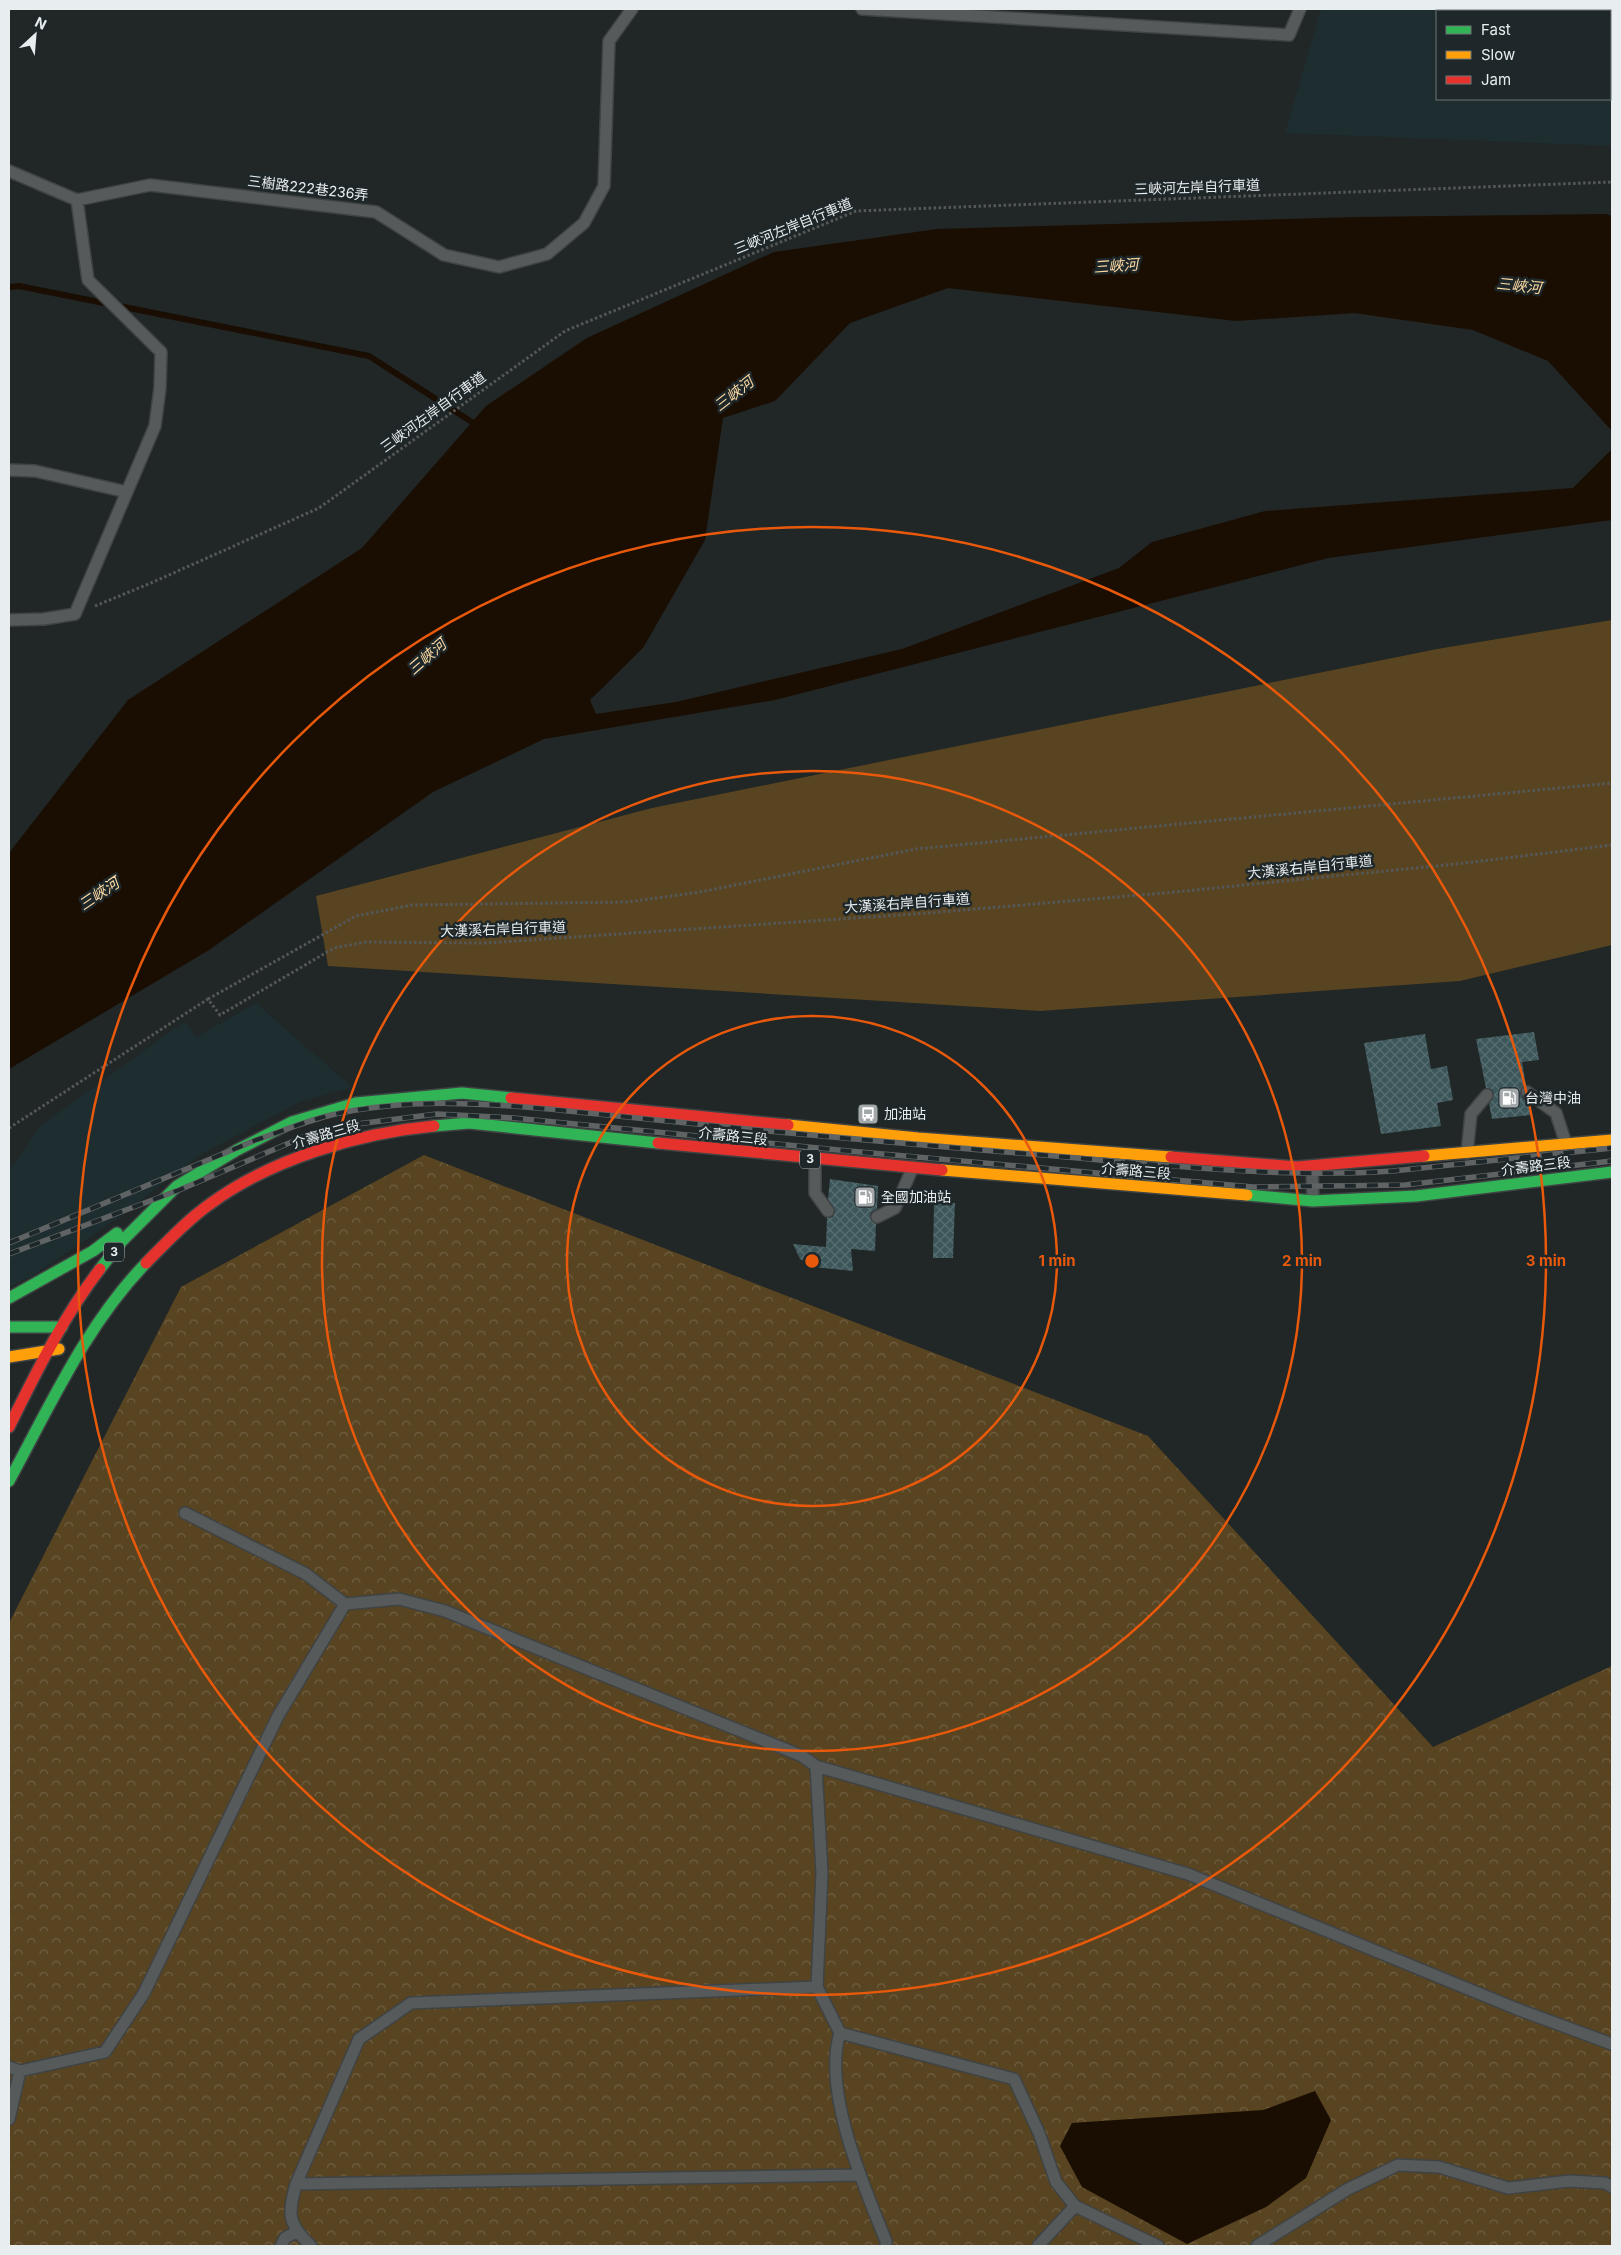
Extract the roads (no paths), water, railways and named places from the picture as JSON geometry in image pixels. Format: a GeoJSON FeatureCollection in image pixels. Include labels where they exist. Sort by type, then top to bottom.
{"type":"FeatureCollection","features":[{"type":"Feature","properties":{"kind":"main road","name":"介壽路三段"},"geometry":{"type":"LineString","coordinates":[[9,1427],[46,1352],[87,1286],[122,1241],[177,1186],[237,1150],[292,1122],[356,1104],[410,1096],[462,1093],[918,1138],[1312,1167],[1612,1140]]}},
{"type":"Feature","properties":{"kind":"main road","name":"介壽路三段"},"geometry":{"type":"LineString","coordinates":[[9,1481],[84,1342],[129,1281],[208,1204],[249,1179],[292,1160],[343,1144],[402,1129],[469,1123],[815,1159],[1313,1201],[1416,1196],[1612,1172]]}},
{"type":"Feature","properties":{"kind":"main road"},"geometry":{"type":"LineString","coordinates":[[9,1298],[93,1251],[177,1186]]}},
{"type":"Feature","properties":{"kind":"main road"},"geometry":{"type":"LineString","coordinates":[[9,1327],[62,1327]]}},
{"type":"Feature","properties":{"kind":"main road"},"geometry":{"type":"LineString","coordinates":[[9,1357],[46,1352],[84,1342]]}},
{"type":"Feature","properties":{"kind":"lane","name":"三樹路222巷236弄"},"geometry":{"type":"LineString","coordinates":[[77,200],[150,186],[265,197],[376,212],[444,255],[499,267],[548,254],[584,223],[604,186],[609,41],[632,9]]}},
{"type":"Feature","properties":{"kind":"lane"},"geometry":{"type":"LineString","coordinates":[[862,9],[1289,35],[1300,9]]}},
{"type":"Feature","properties":{"kind":"lane"},"geometry":{"type":"LineString","coordinates":[[9,171],[77,200],[88,280],[160,352],[160,388],[154,426],[75,614],[44,619],[9,620]]}},
{"type":"Feature","properties":{"kind":"lane"},"geometry":{"type":"LineString","coordinates":[[9,470],[35,471],[127,492]]}},
{"type":"Feature","properties":{"kind":"lane"},"geometry":{"type":"LineString","coordinates":[[1527,1092],[1556,1113],[1566,1145]]}},
{"type":"Feature","properties":{"kind":"lane"},"geometry":{"type":"LineString","coordinates":[[1466,1154],[1471,1114],[1487,1096]]}},
{"type":"Feature","properties":{"kind":"lane"},"geometry":{"type":"LineString","coordinates":[[815,1159],[815,1193],[828,1211]]}},
{"type":"Feature","properties":{"kind":"lane"},"geometry":{"type":"LineString","coordinates":[[876,1217],[895,1208],[913,1167]]}},
{"type":"Feature","properties":{"kind":"lane"},"geometry":{"type":"LineString","coordinates":[[1312,1167],[1313,1201]]}},
{"type":"Feature","properties":{"kind":"lane"},"geometry":{"type":"LineString","coordinates":[[185,1514],[306,1574],[345,1604],[399,1599],[445,1611],[802,1756],[816,1766],[1188,1874],[1517,2008],[1612,2044]]}},
{"type":"Feature","properties":{"kind":"lane"},"geometry":{"type":"LineString","coordinates":[[9,2119],[14,2069],[105,2052],[144,1993],[278,1716],[345,1604]]}},
{"type":"Feature","properties":{"kind":"lane"},"geometry":{"type":"LineString","coordinates":[[816,1766],[822,1874],[817,1987],[840,2033],[836,2046],[839,2104],[860,2175],[886,2241],[886,2246]]}},
{"type":"Feature","properties":{"kind":"lane"},"geometry":{"type":"LineString","coordinates":[[311,2246],[296,2232],[289,2209],[296,2184],[360,2039],[411,2002],[817,1987]]}},
{"type":"Feature","properties":{"kind":"lane"},"geometry":{"type":"LineString","coordinates":[[840,2033],[1014,2079],[1039,2133],[1056,2182],[1075,2206],[1158,2246]]}},
{"type":"Feature","properties":{"kind":"lane"},"geometry":{"type":"LineString","coordinates":[[1257,2246],[1348,2189],[1398,2165],[1439,2167],[1508,2188],[1569,2181],[1605,2183],[1612,2187]]}},
{"type":"Feature","properties":{"kind":"lane"},"geometry":{"type":"LineString","coordinates":[[296,2184],[860,2175]]}},
{"type":"Feature","properties":{"kind":"lane"},"geometry":{"type":"LineString","coordinates":[[1038,2246],[1075,2206]]}},
{"type":"Feature","properties":{"kind":"lane"},"geometry":{"type":"LineString","coordinates":[[281,2246],[285,2238],[296,2232]]}},
{"type":"Feature","properties":{"kind":"water","name":"三峽河"},"geometry":{"type":"Polygon","coordinates":[[[1606,214],[1612,216],[1612,431],[1548,361],[1473,330],[1354,313],[1236,321],[948,288],[850,323],[775,401],[723,418],[705,540],[643,648],[590,700],[596,714],[676,702],[902,649],[1119,568],[1152,542],[1265,511],[1573,488],[1612,449],[1612,520],[1328,558],[775,700],[544,739],[433,792],[209,950],[9,1069],[9,853],[128,700],[362,548],[486,406],[587,338],[774,252],[937,229],[1355,217],[1606,214]]]}},
{"type":"Feature","properties":{"kind":"water"},"geometry":{"type":"Polygon","coordinates":[[[1315,2091],[1331,2120],[1306,2178],[1266,2207],[1187,2244],[1082,2187],[1060,2146],[1072,2123],[1263,2110],[1315,2091]]]}},
{"type":"Feature","properties":{"kind":"waterway"},"geometry":{"type":"LineString","coordinates":[[9,287],[19,286],[369,356],[478,426]]}},
{"type":"Feature","properties":{"kind":"railway"},"geometry":{"type":"LineString","coordinates":[[9,1243],[256,1140],[300,1124],[357,1110],[417,1104],[447,1103],[538,1108],[897,1143],[1196,1168],[1274,1172],[1353,1173],[1393,1171],[1612,1148]]}},
{"type":"Feature","properties":{"kind":"railway"},"geometry":{"type":"LineString","coordinates":[[9,1254],[179,1190],[308,1135],[341,1126],[437,1114],[514,1118],[849,1151],[1253,1187],[1405,1185],[1612,1161]]}},
{"type":"Feature","properties":{"kind":"place","name":"台灣中油"},"geometry":{"type":"Point","coordinates":[1509,1098]}},
{"type":"Feature","properties":{"kind":"place","name":"加油站"},"geometry":{"type":"Point","coordinates":[868,1114]}},
{"type":"Feature","properties":{"kind":"place","name":"全國加油站"},"geometry":{"type":"Point","coordinates":[865,1197]}}]}
